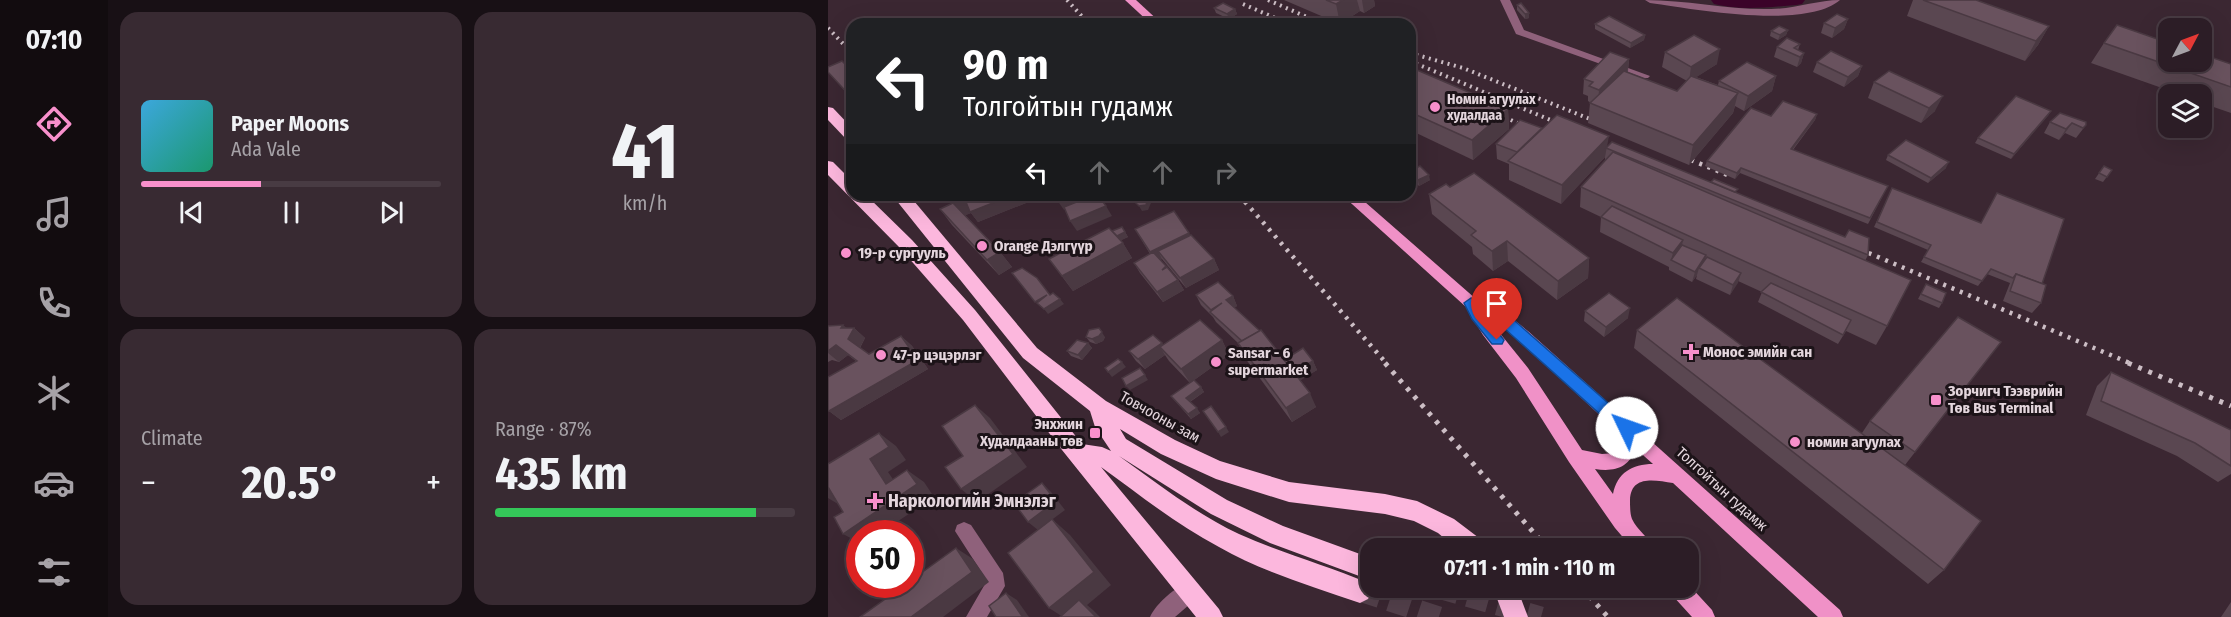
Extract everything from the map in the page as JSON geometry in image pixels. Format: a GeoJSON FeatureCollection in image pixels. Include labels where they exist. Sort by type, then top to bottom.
{"type":"FeatureCollection","features":[{"type":"Feature","properties":{"kind":"highway"},"geometry":{"type":"LineString","coordinates":[[828,111],[846,130]]}},
{"type":"Feature","properties":{"kind":"highway"},"geometry":{"type":"LineString","coordinates":[[828,166],[846,184]]}},
{"type":"Feature","properties":{"kind":"highway"},"geometry":{"type":"LineString","coordinates":[[863,201],[906,244],[969,315],[1077,453],[1211,617]]}},
{"type":"Feature","properties":{"kind":"highway","name":"Товчооны зам"},"geometry":{"type":"LineString","coordinates":[[905,201],[1030,353],[1099,407],[1168,447],[1216,469],[1289,492],[1384,504],[1417,512],[1446,526],[1461,538]]}},
{"type":"Feature","properties":{"kind":"highway"},"geometry":{"type":"LineString","coordinates":[[1099,407],[1102,421],[1119,445],[1218,507],[1278,535],[1360,565]]}},
{"type":"Feature","properties":{"kind":"highway"},"geometry":{"type":"LineString","coordinates":[[1077,453],[1102,456],[1191,519],[1229,541],[1295,569],[1359,591]]}},
{"type":"Feature","properties":{"kind":"highway"},"geometry":{"type":"LineString","coordinates":[[1509,598],[1516,617]]}},
{"type":"Feature","properties":{"kind":"main road"},"geometry":{"type":"LineString","coordinates":[[1130,0],[1150,18]]}},
{"type":"Feature","properties":{"kind":"main road","name":"Толгойтын гудамж"},"geometry":{"type":"LineString","coordinates":[[1356,201],[1471,303],[1497,314],[1524,336],[1833,617]]}},
{"type":"Feature","properties":{"kind":"main road","name":"Толгойтын гудамж"},"geometry":{"type":"LineString","coordinates":[[1471,303],[1477,315],[1522,374],[1575,456],[1636,538]]}},
{"type":"Feature","properties":{"kind":"main road"},"geometry":{"type":"LineString","coordinates":[[1575,456],[1605,463],[1618,460],[1626,452],[1627,428]]}},
{"type":"Feature","properties":{"kind":"main road"},"geometry":{"type":"LineString","coordinates":[[1622,522],[1623,488],[1634,476],[1646,472],[1679,476]]}},
{"type":"Feature","properties":{"kind":"main road"},"geometry":{"type":"LineString","coordinates":[[1689,598],[1705,617]]}},
{"type":"Feature","properties":{"kind":"street"},"geometry":{"type":"LineString","coordinates":[[1505,0],[1520,32],[1644,76]]}},
{"type":"Feature","properties":{"kind":"street"},"geometry":{"type":"LineString","coordinates":[[1650,0],[1746,11],[1786,11],[1820,6],[1835,0]]}},
{"type":"Feature","properties":{"kind":"street"},"geometry":{"type":"LineString","coordinates":[[964,531],[993,573],[995,586],[976,617]]}},
{"type":"Feature","properties":{"kind":"street"},"geometry":{"type":"LineString","coordinates":[[1160,617],[1190,591]]}},
{"type":"Feature","properties":{"kind":"building"},"geometry":{"type":"Polygon","coordinates":[[[1326,0],[1343,0],[1336,4],[1326,0]]]}},
{"type":"Feature","properties":{"kind":"building"},"geometry":{"type":"Polygon","coordinates":[[[1923,0],[1976,0],[2049,26],[2036,41],[1923,0]]]}},
{"type":"Feature","properties":{"kind":"building"},"geometry":{"type":"Polygon","coordinates":[[[1223,3],[1235,9],[1227,14],[1214,8],[1223,3]]]}},
{"type":"Feature","properties":{"kind":"building"},"geometry":{"type":"Polygon","coordinates":[[[1521,3],[1529,13],[1525,14],[1517,5],[1521,3]]]}},
{"type":"Feature","properties":{"kind":"building"},"geometry":{"type":"Polygon","coordinates":[[[1837,14],[1848,19],[1835,28],[1824,23],[1837,14]]]}},
{"type":"Feature","properties":{"kind":"building"},"geometry":{"type":"Polygon","coordinates":[[[1609,16],[1645,35],[1631,43],[1595,24],[1609,16]]]}},
{"type":"Feature","properties":{"kind":"building"},"geometry":{"type":"Polygon","coordinates":[[[2117,25],[2158,39],[2158,62],[2104,43],[2117,25]]]}},
{"type":"Feature","properties":{"kind":"building"},"geometry":{"type":"Polygon","coordinates":[[[1779,26],[1788,30],[1780,35],[1771,31],[1779,26]]]}},
{"type":"Feature","properties":{"kind":"building"},"geometry":{"type":"Polygon","coordinates":[[[1694,35],[1720,49],[1691,67],[1665,52],[1694,35]]]}},
{"type":"Feature","properties":{"kind":"building"},"geometry":{"type":"Polygon","coordinates":[[[1787,38],[1800,44],[1794,48],[1804,53],[1800,57],[1777,47],[1787,38]]]}},
{"type":"Feature","properties":{"kind":"building"},"geometry":{"type":"Polygon","coordinates":[[[1831,51],[1862,66],[1848,77],[1817,62],[1831,51]]]}},
{"type":"Feature","properties":{"kind":"building"},"geometry":{"type":"Polygon","coordinates":[[[1610,52],[1629,59],[1599,90],[1589,86],[1593,82],[1584,79],[1610,52]]]}},
{"type":"Feature","properties":{"kind":"building"},"geometry":{"type":"Polygon","coordinates":[[[2212,57],[2231,64],[2231,87],[2188,72],[2212,72],[2212,57]]]}},
{"type":"Feature","properties":{"kind":"building"},"geometry":{"type":"Polygon","coordinates":[[[842,61],[846,65],[846,92],[828,72],[828,67],[842,61]]]}},
{"type":"Feature","properties":{"kind":"building"},"geometry":{"type":"Polygon","coordinates":[[[1747,62],[1776,76],[1748,96],[1719,81],[1747,62]]]}},
{"type":"Feature","properties":{"kind":"building"},"geometry":{"type":"Polygon","coordinates":[[[1416,70],[1508,109],[1472,140],[1416,115],[1416,70]]]}},
{"type":"Feature","properties":{"kind":"building"},"geometry":{"type":"Polygon","coordinates":[[[1624,71],[1677,91],[1691,76],[1738,93],[1693,145],[1590,103],[1624,71]]]}},
{"type":"Feature","properties":{"kind":"building"},"geometry":{"type":"Polygon","coordinates":[[[1889,71],[1943,96],[1929,108],[1874,82],[1889,71]]]}},
{"type":"Feature","properties":{"kind":"building"},"geometry":{"type":"Polygon","coordinates":[[[2016,96],[2051,111],[2014,154],[1978,138],[2016,96]]]}},
{"type":"Feature","properties":{"kind":"building"},"geometry":{"type":"Polygon","coordinates":[[[1783,101],[1817,114],[1791,149],[1888,186],[1870,218],[1741,168],[1737,173],[1707,161],[1751,108],[1771,116],[1783,101]]]}},
{"type":"Feature","properties":{"kind":"building"},"geometry":{"type":"Polygon","coordinates":[[[2060,113],[2086,122],[2086,125],[2083,128],[2072,123],[2066,129],[2050,122],[2060,113]]]}},
{"type":"Feature","properties":{"kind":"building"},"geometry":{"type":"Polygon","coordinates":[[[1557,115],[1609,136],[1562,185],[1508,161],[1557,115]]]}},
{"type":"Feature","properties":{"kind":"building"},"geometry":{"type":"Polygon","coordinates":[[[1520,120],[1542,128],[1517,152],[1496,144],[1520,120]]]}},
{"type":"Feature","properties":{"kind":"building"},"geometry":{"type":"Polygon","coordinates":[[[1906,140],[1949,162],[1931,178],[1888,155],[1906,140]]]}},
{"type":"Feature","properties":{"kind":"building"},"geometry":{"type":"Polygon","coordinates":[[[1612,142],[1845,237],[1849,230],[1869,238],[1868,255],[1606,148],[1612,142]]]}},
{"type":"Feature","properties":{"kind":"building"},"geometry":{"type":"Polygon","coordinates":[[[1613,152],[1911,280],[1887,326],[1581,187],[1613,152]]]}},
{"type":"Feature","properties":{"kind":"building"},"geometry":{"type":"Polygon","coordinates":[[[1420,166],[1429,175],[1418,180],[1416,168],[1420,166]]]}},
{"type":"Feature","properties":{"kind":"building"},"geometry":{"type":"Polygon","coordinates":[[[2104,166],[2112,170],[2107,177],[2099,173],[2104,166]]]}},
{"type":"Feature","properties":{"kind":"building"},"geometry":{"type":"Polygon","coordinates":[[[1474,173],[1589,258],[1558,281],[1507,241],[1492,251],[1471,235],[1476,231],[1429,194],[1446,184],[1450,187],[1474,173]]]}},
{"type":"Feature","properties":{"kind":"building"},"geometry":{"type":"Polygon","coordinates":[[[1714,179],[1738,189],[1735,192],[1711,182],[1714,179]]]}},
{"type":"Feature","properties":{"kind":"building"},"geometry":{"type":"Polygon","coordinates":[[[1892,188],[1981,223],[1997,193],[2064,219],[2042,284],[2016,274],[2013,278],[1991,269],[1982,281],[1924,257],[1931,245],[1877,222],[1892,188]]]}},
{"type":"Feature","properties":{"kind":"building"},"geometry":{"type":"Polygon","coordinates":[[[969,201],[998,201],[970,212],[966,202],[969,201]]]}},
{"type":"Feature","properties":{"kind":"building"},"geometry":{"type":"Polygon","coordinates":[[[1079,201],[1102,201],[1106,206],[1070,221],[1064,207],[1079,201]]]}},
{"type":"Feature","properties":{"kind":"building"},"geometry":{"type":"Polygon","coordinates":[[[1147,201],[1146,205],[1139,206],[1136,203],[1147,201]]]}},
{"type":"Feature","properties":{"kind":"building","name":"Orange Дэлгүүр"},"geometry":{"type":"Polygon","coordinates":[[[953,203],[1000,252],[987,260],[940,209],[953,203]]]}},
{"type":"Feature","properties":{"kind":"building"},"geometry":{"type":"Polygon","coordinates":[[[1612,206],[1683,240],[1673,253],[1601,217],[1612,206]]]}},
{"type":"Feature","properties":{"kind":"building"},"geometry":{"type":"Polygon","coordinates":[[[1174,211],[1189,233],[1150,252],[1135,229],[1174,211]]]}},
{"type":"Feature","properties":{"kind":"building"},"geometry":{"type":"Polygon","coordinates":[[[1122,227],[1125,232],[1117,236],[1112,231],[1122,227]]]}},
{"type":"Feature","properties":{"kind":"building"},"geometry":{"type":"Polygon","coordinates":[[[1109,228],[1123,243],[1062,276],[1049,259],[1109,228]]]}},
{"type":"Feature","properties":{"kind":"building"},"geometry":{"type":"Polygon","coordinates":[[[1191,235],[1214,259],[1180,278],[1158,251],[1191,235]]]}},
{"type":"Feature","properties":{"kind":"building"},"geometry":{"type":"Polygon","coordinates":[[[1682,245],[1706,255],[1695,272],[1671,260],[1682,245]]]}},
{"type":"Feature","properties":{"kind":"building"},"geometry":{"type":"Polygon","coordinates":[[[1153,252],[1166,266],[1162,270],[1167,267],[1178,280],[1157,292],[1134,263],[1153,252]]]}},
{"type":"Feature","properties":{"kind":"building"},"geometry":{"type":"Polygon","coordinates":[[[1707,257],[1741,273],[1733,285],[1699,268],[1707,257]]]}},
{"type":"Feature","properties":{"kind":"building"},"geometry":{"type":"Polygon","coordinates":[[[1022,268],[1037,278],[1050,295],[1053,293],[1060,299],[1044,309],[1037,303],[1047,295],[1035,302],[1012,273],[1022,268]]]}},
{"type":"Feature","properties":{"kind":"building"},"geometry":{"type":"Polygon","coordinates":[[[2016,274],[2046,285],[2041,303],[2010,291],[2016,274]]]}},
{"type":"Feature","properties":{"kind":"building"},"geometry":{"type":"Polygon","coordinates":[[[1218,282],[1233,296],[1226,300],[1260,331],[1242,341],[1210,312],[1222,303],[1211,310],[1196,295],[1218,282]]]}},
{"type":"Feature","properties":{"kind":"building"},"geometry":{"type":"Polygon","coordinates":[[[1771,283],[1851,320],[1843,335],[1761,292],[1771,283]]]}},
{"type":"Feature","properties":{"kind":"building"},"geometry":{"type":"Polygon","coordinates":[[[1926,284],[1946,293],[1942,303],[1921,294],[1926,284]]]}},
{"type":"Feature","properties":{"kind":"building"},"geometry":{"type":"Polygon","coordinates":[[[1609,293],[1630,308],[1606,327],[1585,311],[1609,293]]]}},
{"type":"Feature","properties":{"kind":"building","name":"номин агуулах"},"geometry":{"type":"Polygon","coordinates":[[[1677,298],[1981,521],[1944,570],[1637,330],[1677,298]]]}},
{"type":"Feature","properties":{"kind":"building"},"geometry":{"type":"Polygon","coordinates":[[[1958,317],[2001,342],[1915,452],[1870,421],[1958,317]]]}},
{"type":"Feature","properties":{"kind":"building"},"geometry":{"type":"Polygon","coordinates":[[[1200,320],[1222,340],[1181,369],[1160,347],[1200,320]]]}},
{"type":"Feature","properties":{"kind":"building"},"geometry":{"type":"Polygon","coordinates":[[[843,325],[841,328],[854,328],[848,339],[869,354],[901,336],[918,360],[829,411],[828,377],[857,361],[836,345],[828,351],[828,326],[843,325]]]}},
{"type":"Feature","properties":{"kind":"building"},"geometry":{"type":"Polygon","coordinates":[[[1099,328],[1102,332],[1099,336],[1092,339],[1086,337],[1089,330],[1099,328]]]}},
{"type":"Feature","properties":{"kind":"building"},"geometry":{"type":"Polygon","coordinates":[[[1261,330],[1310,393],[1286,408],[1238,343],[1261,330]]]}},
{"type":"Feature","properties":{"kind":"building"},"geometry":{"type":"Polygon","coordinates":[[[1153,335],[1162,343],[1138,359],[1129,351],[1153,335]]]}},
{"type":"Feature","properties":{"kind":"building"},"geometry":{"type":"Polygon","coordinates":[[[1077,340],[1088,343],[1078,355],[1067,351],[1077,340]]]}},
{"type":"Feature","properties":{"kind":"building"},"geometry":{"type":"Polygon","coordinates":[[[1303,348],[1313,361],[1294,372],[1284,360],[1303,348]]]}},
{"type":"Feature","properties":{"kind":"building"},"geometry":{"type":"Polygon","coordinates":[[[1118,359],[1122,362],[1108,372],[1105,368],[1118,359]]]}},
{"type":"Feature","properties":{"kind":"building"},"geometry":{"type":"Polygon","coordinates":[[[1140,368],[1145,375],[1126,386],[1122,378],[1140,368]]]}},
{"type":"Feature","properties":{"kind":"building"},"geometry":{"type":"Polygon","coordinates":[[[2111,372],[2231,430],[2231,466],[2195,443],[2101,401],[2111,372]]]}},
{"type":"Feature","properties":{"kind":"building"},"geometry":{"type":"Polygon","coordinates":[[[1194,380],[1201,387],[1186,398],[1197,408],[1188,414],[1171,396],[1194,380]]]}},
{"type":"Feature","properties":{"kind":"building"},"geometry":{"type":"Polygon","coordinates":[[[975,405],[1013,454],[961,489],[945,467],[963,456],[942,426],[975,405]]]}},
{"type":"Feature","properties":{"kind":"building"},"geometry":{"type":"Polygon","coordinates":[[[1211,406],[1226,427],[1218,432],[1203,411],[1211,406]]]}},
{"type":"Feature","properties":{"kind":"building"},"geometry":{"type":"Polygon","coordinates":[[[879,433],[889,447],[870,459],[886,484],[907,470],[917,484],[864,520],[846,520],[846,532],[843,534],[834,517],[843,512],[828,487],[828,464],[879,433]]]}},
{"type":"Feature","properties":{"kind":"building"},"geometry":{"type":"Polygon","coordinates":[[[1042,483],[1056,501],[1028,522],[1014,503],[1042,483]]]}},
{"type":"Feature","properties":{"kind":"building"},"geometry":{"type":"Polygon","coordinates":[[[1052,519],[1094,572],[1049,608],[1008,553],[1052,519]]]}},
{"type":"Feature","properties":{"kind":"building"},"geometry":{"type":"Polygon","coordinates":[[[956,548],[972,572],[911,617],[860,617],[887,598],[924,598],[924,571],[956,548]]]}},
{"type":"Feature","properties":{"kind":"building"},"geometry":{"type":"Polygon","coordinates":[[[1006,593],[1021,617],[996,617],[989,606],[1006,593]]]}},
{"type":"Feature","properties":{"kind":"building"},"geometry":{"type":"Polygon","coordinates":[[[1079,600],[1096,617],[1060,617],[1079,600]]]}},
{"type":"Feature","properties":{"kind":"waterway"},"geometry":{"type":"LineString","coordinates":[[1720,0],[1747,3],[1796,0]]}},
{"type":"Feature","properties":{"kind":"tunnel"},"geometry":{"type":"LineString","coordinates":[[1381,598],[1439,617]]}},
{"type":"Feature","properties":{"kind":"tunnel"},"geometry":{"type":"LineString","coordinates":[[1474,598],[1541,617]]}},
{"type":"Feature","properties":{"kind":"railway"},"geometry":{"type":"LineString","coordinates":[[1067,0],[1084,18]]}},
{"type":"Feature","properties":{"kind":"railway"},"geometry":{"type":"LineString","coordinates":[[1268,0],[1309,18]]}},
{"type":"Feature","properties":{"kind":"railway"},"geometry":{"type":"LineString","coordinates":[[1243,4],[1275,18]]}},
{"type":"Feature","properties":{"kind":"railway"},"geometry":{"type":"LineString","coordinates":[[828,28],[846,47]]}},
{"type":"Feature","properties":{"kind":"railway"},"geometry":{"type":"LineString","coordinates":[[1416,55],[1463,68],[1605,125]]}},
{"type":"Feature","properties":{"kind":"railway"},"geometry":{"type":"LineString","coordinates":[[1416,64],[1567,127]]}},
{"type":"Feature","properties":{"kind":"railway"},"geometry":{"type":"LineString","coordinates":[[1493,112],[1531,129]]}},
{"type":"Feature","properties":{"kind":"railway"},"geometry":{"type":"LineString","coordinates":[[1677,155],[1694,162]]}},
{"type":"Feature","properties":{"kind":"railway"},"geometry":{"type":"LineString","coordinates":[[1691,160],[1730,176]]}},
{"type":"Feature","properties":{"kind":"railway"},"geometry":{"type":"LineString","coordinates":[[1244,201],[1387,364]]}},
{"type":"Feature","properties":{"kind":"railway"},"geometry":{"type":"LineString","coordinates":[[1852,246],[2132,364]]}},
{"type":"Feature","properties":{"kind":"railway"},"geometry":{"type":"LineString","coordinates":[[1385,363],[1538,538]]}},
{"type":"Feature","properties":{"kind":"railway"},"geometry":{"type":"LineString","coordinates":[[2128,363],[2231,406]]}},
{"type":"Feature","properties":{"kind":"railway"},"geometry":{"type":"LineString","coordinates":[[1591,598],[1608,617]]}},
{"type":"Feature","properties":{"kind":"place","name":"Номин агуулах худалдаа"},"geometry":{"type":"Point","coordinates":[1435,107]}},
{"type":"Feature","properties":{"kind":"place","name":"Orange Дэлгүүр"},"geometry":{"type":"Point","coordinates":[982,246]}},
{"type":"Feature","properties":{"kind":"place","name":"19-р сургууль"},"geometry":{"type":"Point","coordinates":[846,253]}},
{"type":"Feature","properties":{"kind":"place","name":"Монос эмийн сан"},"geometry":{"type":"Point","coordinates":[1691,352]}},
{"type":"Feature","properties":{"kind":"place","name":"47-р цэцэрлэг"},"geometry":{"type":"Point","coordinates":[881,355]}},
{"type":"Feature","properties":{"kind":"place","name":"Sansar - 6 supermarket"},"geometry":{"type":"Point","coordinates":[1216,362]}},
{"type":"Feature","properties":{"kind":"place","name":"Зорчигч Тээврийн Төв Bus Terminal"},"geometry":{"type":"Point","coordinates":[1936,400]}},
{"type":"Feature","properties":{"kind":"place","name":"Энхжин Худалдааны төв"},"geometry":{"type":"Point","coordinates":[1095,433]}},
{"type":"Feature","properties":{"kind":"place","name":"номин агуулах"},"geometry":{"type":"Point","coordinates":[1795,442]}},
{"type":"Feature","properties":{"kind":"place","name":"Наркологийн Эмнэлэг"},"geometry":{"type":"Point","coordinates":[875,501]}},
{"type":"Feature","properties":{"kind":"route"},"geometry":{"type":"LineString","coordinates":[[1497,340],[1477,315],[1471,303],[1497,314],[1627,428]]}}]}
